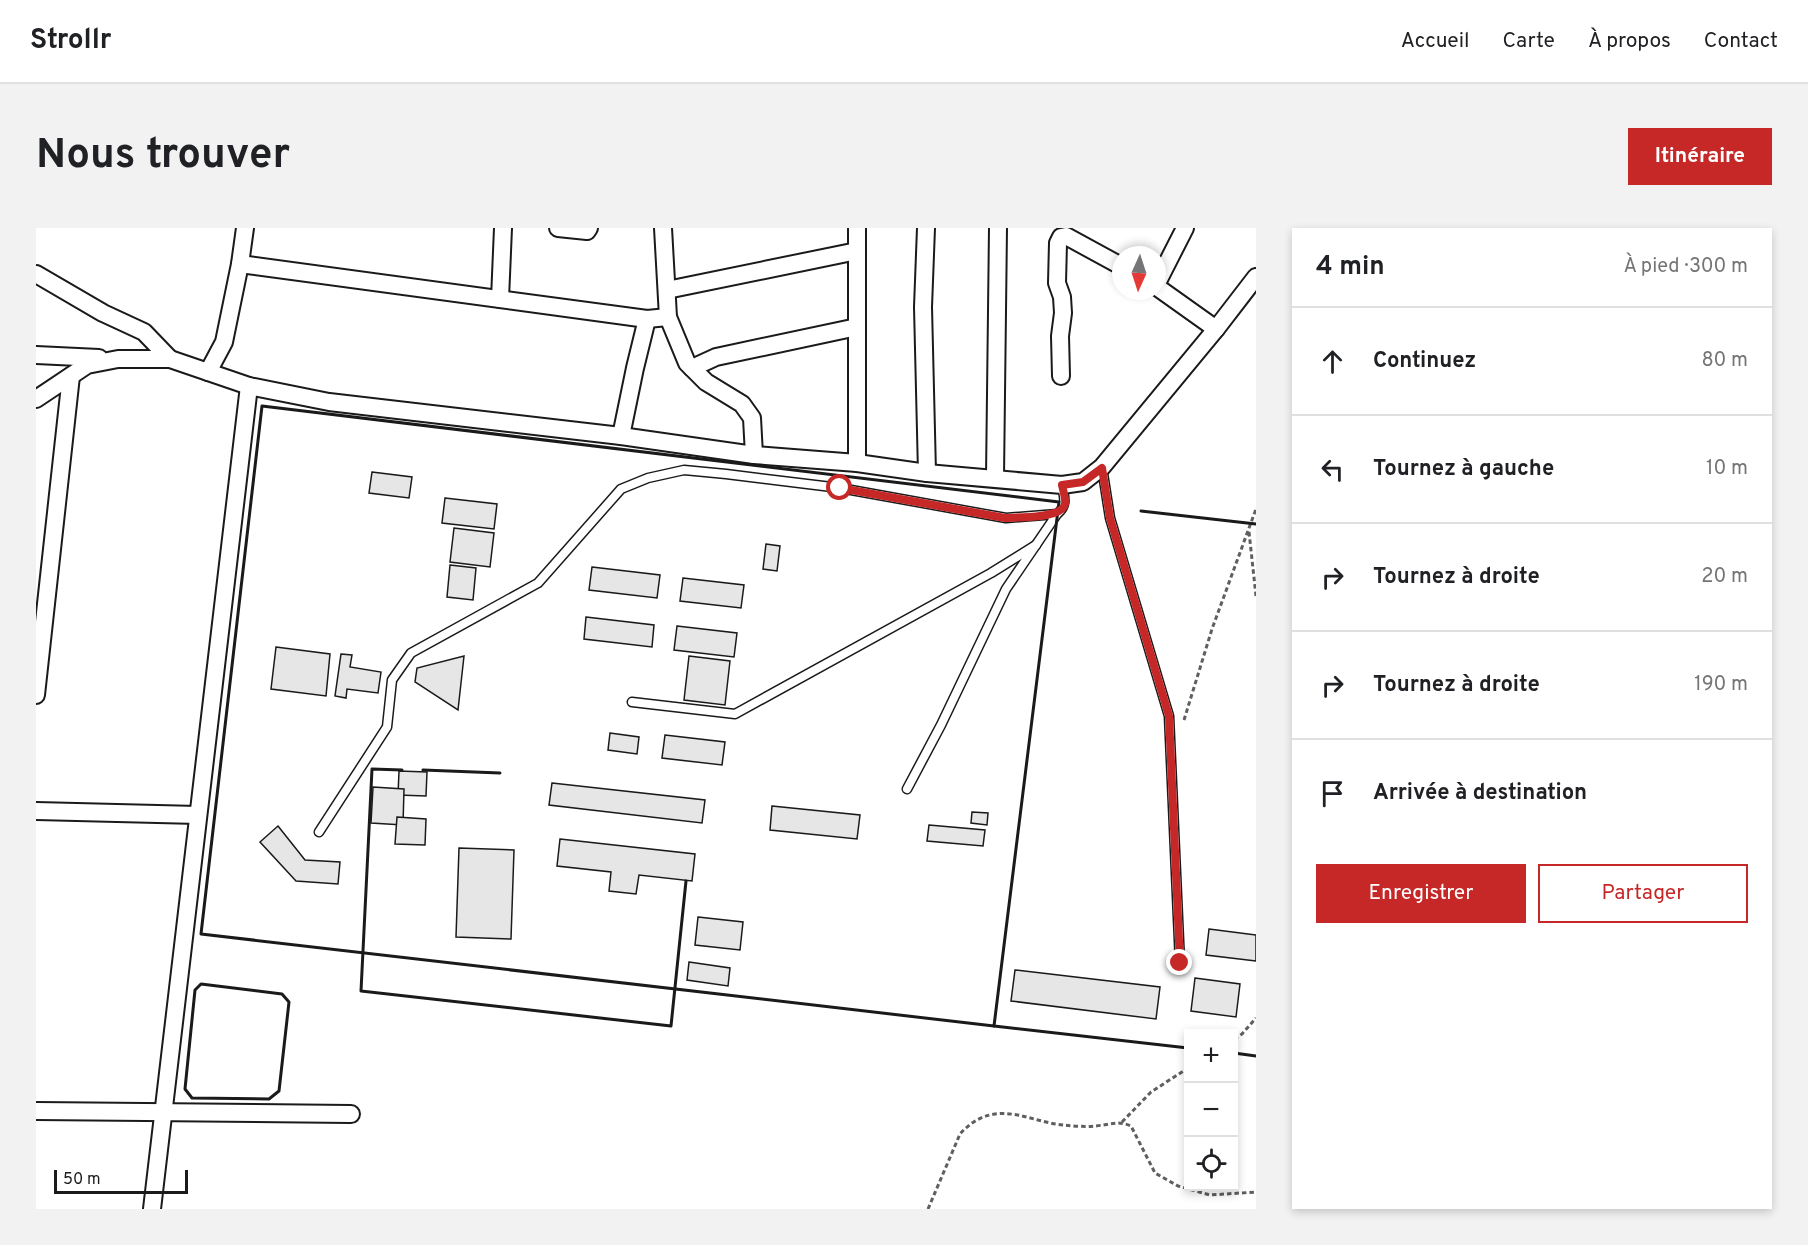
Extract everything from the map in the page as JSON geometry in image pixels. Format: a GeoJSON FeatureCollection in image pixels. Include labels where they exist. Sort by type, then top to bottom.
{"type":"FeatureCollection","features":[{"type":"Feature","properties":{"kind":"street"},"geometry":{"type":"LineString","coordinates":[[208,372],[224,342],[245,228]]}},
{"type":"Feature","properties":{"kind":"street"},"geometry":{"type":"LineString","coordinates":[[500,299],[504,228]]}},
{"type":"Feature","properties":{"kind":"street"},"geometry":{"type":"LineString","coordinates":[[558,228],[578,231],[586,231],[589,228]]}},
{"type":"Feature","properties":{"kind":"street"},"geometry":{"type":"LineString","coordinates":[[663,228],[668,317],[687,363],[706,382],[742,404],[752,418],[754,455]]}},
{"type":"Feature","properties":{"kind":"street"},"geometry":{"type":"LineString","coordinates":[[857,228],[857,463]]}},
{"type":"Feature","properties":{"kind":"street"},"geometry":{"type":"LineString","coordinates":[[926,228],[923,307],[927,473]]}},
{"type":"Feature","properties":{"kind":"street"},"geometry":{"type":"LineString","coordinates":[[995,477],[998,228]]}},
{"type":"Feature","properties":{"kind":"street"},"geometry":{"type":"LineString","coordinates":[[1166,267],[1185,228]]}},
{"type":"Feature","properties":{"kind":"street"},"geometry":{"type":"LineString","coordinates":[[1061,376],[1060,336],[1063,313],[1062,297],[1057,284],[1058,243],[1061,237],[1066,236],[1112,261]]}},
{"type":"Feature","properties":{"kind":"street"},"geometry":{"type":"LineString","coordinates":[[667,290],[856,251]]}},
{"type":"Feature","properties":{"kind":"street"},"geometry":{"type":"LineString","coordinates":[[240,264],[647,319],[668,317]]}},
{"type":"Feature","properties":{"kind":"street"},"geometry":{"type":"LineString","coordinates":[[36,274],[103,313],[144,332],[170,359]]}},
{"type":"Feature","properties":{"kind":"street"},"geometry":{"type":"LineString","coordinates":[[36,355],[170,359],[249,386],[328,402],[621,436],[754,455],[857,463],[927,473],[995,477],[1062,485],[1083,482],[1102,468],[1256,277]]}},
{"type":"Feature","properties":{"kind":"street"},"geometry":{"type":"LineString","coordinates":[[1166,292],[1216,329]]}},
{"type":"Feature","properties":{"kind":"street"},"geometry":{"type":"LineString","coordinates":[[621,436],[647,319]]}},
{"type":"Feature","properties":{"kind":"street"},"geometry":{"type":"LineString","coordinates":[[692,368],[716,357],[857,327]]}},
{"type":"Feature","properties":{"kind":"street"},"geometry":{"type":"LineString","coordinates":[[36,399],[87,365],[118,359]]}},
{"type":"Feature","properties":{"kind":"street"},"geometry":{"type":"LineString","coordinates":[[36,695],[37,668],[71,376]]}},
{"type":"Feature","properties":{"kind":"street"},"geometry":{"type":"LineString","coordinates":[[152,1209],[249,386]]}},
{"type":"Feature","properties":{"kind":"street"},"geometry":{"type":"LineString","coordinates":[[36,533],[54,533]]}},
{"type":"Feature","properties":{"kind":"street"},"geometry":{"type":"LineString","coordinates":[[36,811],[198,815]]}},
{"type":"Feature","properties":{"kind":"street"},"geometry":{"type":"LineString","coordinates":[[36,1111],[351,1114]]}},
{"type":"Feature","properties":{"kind":"lane"},"geometry":{"type":"LineString","coordinates":[[1102,468],[1110,518],[1169,716],[1180,963]]}},
{"type":"Feature","properties":{"kind":"lane"},"geometry":{"type":"LineString","coordinates":[[319,832],[387,727],[392,680],[411,653],[538,583],[621,489],[648,478],[684,470],[840,488],[1005,518],[1057,514]]}},
{"type":"Feature","properties":{"kind":"lane"},"geometry":{"type":"LineString","coordinates":[[907,789],[941,725],[1006,589],[1062,510],[1065,503],[1062,485]]}},
{"type":"Feature","properties":{"kind":"lane"},"geometry":{"type":"LineString","coordinates":[[632,702],[735,714],[991,573],[1036,545]]}},
{"type":"Feature","properties":{"kind":"path"},"geometry":{"type":"LineString","coordinates":[[1182,724],[1212,629],[1256,509]]}},
{"type":"Feature","properties":{"kind":"path"},"geometry":{"type":"LineString","coordinates":[[1248,530],[1256,597]]}},
{"type":"Feature","properties":{"kind":"path"},"geometry":{"type":"LineString","coordinates":[[1238,1036],[1256,1018]]}},
{"type":"Feature","properties":{"kind":"path"},"geometry":{"type":"LineString","coordinates":[[1122,1122],[1151,1092],[1184,1071]]}},
{"type":"Feature","properties":{"kind":"path"},"geometry":{"type":"LineString","coordinates":[[928,1209],[960,1134],[967,1126],[980,1118],[995,1114],[1015,1115],[1062,1125],[1096,1126],[1122,1122],[1131,1126],[1155,1173],[1178,1186],[1209,1195],[1256,1192]]}},
{"type":"Feature","properties":{"kind":"building"},"geometry":{"type":"Polygon","coordinates":[[[372,472],[412,477],[409,498],[369,493],[372,472]]]}},
{"type":"Feature","properties":{"kind":"building"},"geometry":{"type":"Polygon","coordinates":[[[445,498],[497,504],[494,529],[442,523],[445,498]]]}},
{"type":"Feature","properties":{"kind":"building"},"geometry":{"type":"Polygon","coordinates":[[[454,528],[494,533],[490,567],[450,562],[454,528]]]}},
{"type":"Feature","properties":{"kind":"building"},"geometry":{"type":"Polygon","coordinates":[[[766,544],[780,546],[777,571],[763,569],[766,544]]]}},
{"type":"Feature","properties":{"kind":"building"},"geometry":{"type":"Polygon","coordinates":[[[450,565],[476,568],[473,600],[447,597],[450,565]]]}},
{"type":"Feature","properties":{"kind":"building"},"geometry":{"type":"Polygon","coordinates":[[[592,567],[660,575],[657,598],[589,590],[592,567]]]}},
{"type":"Feature","properties":{"kind":"building"},"geometry":{"type":"Polygon","coordinates":[[[683,578],[744,585],[741,608],[680,601],[683,578]]]}},
{"type":"Feature","properties":{"kind":"building"},"geometry":{"type":"Polygon","coordinates":[[[586,617],[654,625],[652,647],[584,639],[586,617]]]}},
{"type":"Feature","properties":{"kind":"building"},"geometry":{"type":"Polygon","coordinates":[[[677,626],[737,633],[734,657],[674,650],[677,626]]]}},
{"type":"Feature","properties":{"kind":"building"},"geometry":{"type":"Polygon","coordinates":[[[276,647],[330,654],[326,696],[271,689],[276,647]]]}},
{"type":"Feature","properties":{"kind":"building"},"geometry":{"type":"Polygon","coordinates":[[[341,654],[352,655],[350,667],[381,672],[378,693],[347,689],[346,698],[335,696],[341,654]]]}},
{"type":"Feature","properties":{"kind":"building"},"geometry":{"type":"Polygon","coordinates":[[[464,656],[458,710],[415,682],[417,668],[464,656]]]}},
{"type":"Feature","properties":{"kind":"building"},"geometry":{"type":"Polygon","coordinates":[[[689,656],[730,661],[725,705],[684,700],[689,656]]]}},
{"type":"Feature","properties":{"kind":"building"},"geometry":{"type":"Polygon","coordinates":[[[610,733],[639,737],[637,754],[608,750],[610,733]]]}},
{"type":"Feature","properties":{"kind":"building"},"geometry":{"type":"Polygon","coordinates":[[[665,735],[725,742],[722,765],[662,758],[665,735]]]}},
{"type":"Feature","properties":{"kind":"building"},"geometry":{"type":"Polygon","coordinates":[[[399,771],[427,772],[426,796],[398,795],[399,771]]]}},
{"type":"Feature","properties":{"kind":"building"},"geometry":{"type":"Polygon","coordinates":[[[552,783],[705,800],[702,823],[549,805],[552,783]]]}},
{"type":"Feature","properties":{"kind":"building"},"geometry":{"type":"Polygon","coordinates":[[[373,787],[404,789],[403,825],[371,823],[373,787]]]}},
{"type":"Feature","properties":{"kind":"building"},"geometry":{"type":"Polygon","coordinates":[[[772,806],[860,815],[857,839],[770,830],[772,806]]]}},
{"type":"Feature","properties":{"kind":"building"},"geometry":{"type":"Polygon","coordinates":[[[972,812],[988,813],[987,825],[971,823],[972,812]]]}},
{"type":"Feature","properties":{"kind":"building"},"geometry":{"type":"Polygon","coordinates":[[[397,817],[426,819],[425,845],[395,844],[397,817]]]}},
{"type":"Feature","properties":{"kind":"building"},"geometry":{"type":"Polygon","coordinates":[[[929,825],[985,830],[983,846],[927,841],[929,825]]]}},
{"type":"Feature","properties":{"kind":"building"},"geometry":{"type":"Polygon","coordinates":[[[278,826],[305,860],[340,862],[338,884],[296,881],[260,842],[278,826]]]}},
{"type":"Feature","properties":{"kind":"building"},"geometry":{"type":"Polygon","coordinates":[[[560,839],[695,854],[692,881],[639,875],[636,894],[609,891],[611,872],[557,866],[560,839]]]}},
{"type":"Feature","properties":{"kind":"building"},"geometry":{"type":"Polygon","coordinates":[[[459,848],[514,850],[511,939],[456,937],[459,848]]]}},
{"type":"Feature","properties":{"kind":"building"},"geometry":{"type":"Polygon","coordinates":[[[698,917],[743,922],[740,950],[695,945],[698,917]]]}},
{"type":"Feature","properties":{"kind":"building"},"geometry":{"type":"Polygon","coordinates":[[[1209,929],[1256,935],[1256,961],[1206,955],[1209,929]]]}},
{"type":"Feature","properties":{"kind":"building"},"geometry":{"type":"Polygon","coordinates":[[[689,962],[730,968],[728,986],[687,980],[689,962]]]}},
{"type":"Feature","properties":{"kind":"building"},"geometry":{"type":"Polygon","coordinates":[[[1015,970],[1160,987],[1156,1019],[1011,1001],[1015,970]]]}},
{"type":"Feature","properties":{"kind":"building"},"geometry":{"type":"Polygon","coordinates":[[[1195,978],[1240,984],[1236,1017],[1191,1011],[1195,978]]]}},
{"type":"Feature","properties":{"kind":"wall"},"geometry":{"type":"LineString","coordinates":[[262,406],[1059,502],[994,1026],[201,934],[262,406]]}},
{"type":"Feature","properties":{"kind":"wall"},"geometry":{"type":"LineString","coordinates":[[1141,511],[1256,524]]}},
{"type":"Feature","properties":{"kind":"wall"},"geometry":{"type":"LineString","coordinates":[[402,770],[372,769],[361,991],[671,1026],[686,881]]}},
{"type":"Feature","properties":{"kind":"wall"},"geometry":{"type":"LineString","coordinates":[[423,770],[500,773]]}},
{"type":"Feature","properties":{"kind":"wall"},"geometry":{"type":"LineString","coordinates":[[201,984],[282,994],[289,1002],[279,1091],[269,1099],[192,1098],[185,1089],[195,990],[201,984]]}},
{"type":"Feature","properties":{"kind":"wall"},"geometry":{"type":"LineString","coordinates":[[994,1026],[1184,1048]]}},
{"type":"Feature","properties":{"kind":"wall"},"geometry":{"type":"LineString","coordinates":[[1238,1054],[1256,1056]]}},
{"type":"Feature","properties":{"kind":"route"},"geometry":{"type":"LineString","coordinates":[[840,488],[1005,518],[1057,514],[1065,503],[1062,485],[1083,482],[1102,468],[1110,518],[1169,716],[1180,963]]}}]}
